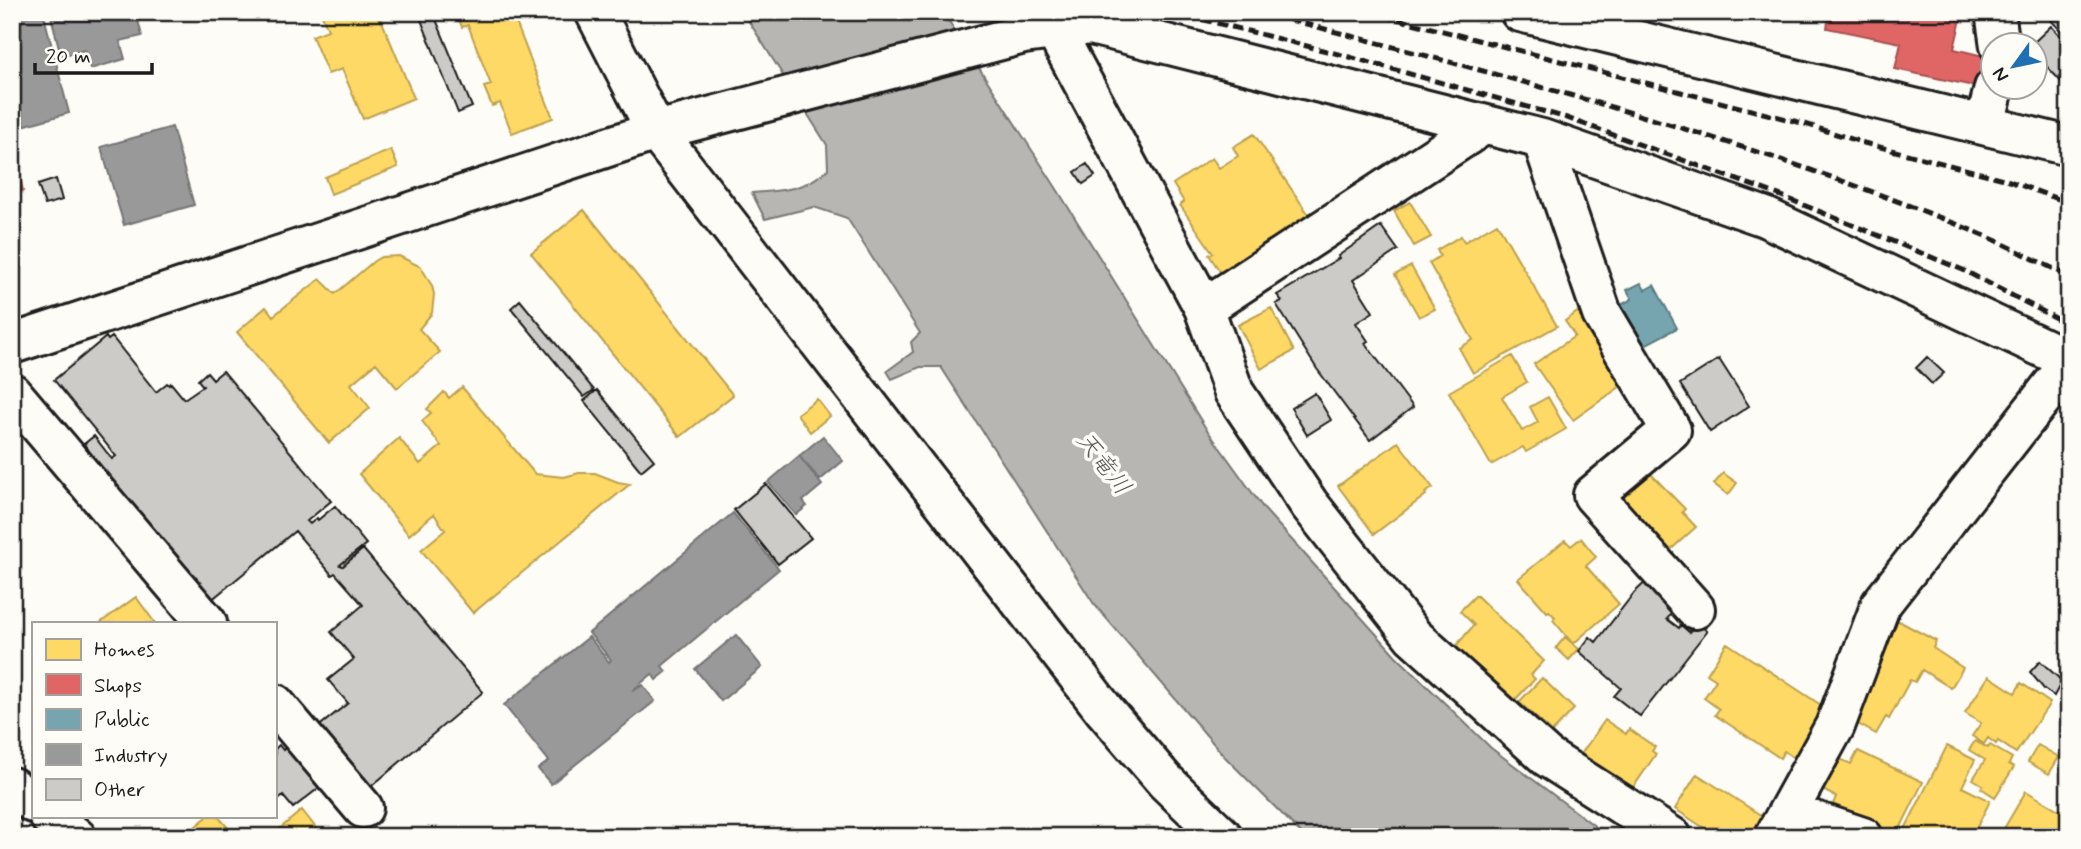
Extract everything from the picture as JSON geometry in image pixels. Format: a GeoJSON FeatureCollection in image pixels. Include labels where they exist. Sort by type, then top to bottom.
{"type":"FeatureCollection","features":[{"type":"Feature","properties":{"kind":"street"},"geometry":{"type":"LineString","coordinates":[[596,12],[656,131],[1105,711],[1165,781],[1223,837]]}},
{"type":"Feature","properties":{"kind":"street"},"geometry":{"type":"LineString","coordinates":[[1521,12],[2069,146]]}},
{"type":"Feature","properties":{"kind":"street"},"geometry":{"type":"LineString","coordinates":[[1995,12],[1998,32]]}},
{"type":"Feature","properties":{"kind":"street"},"geometry":{"type":"LineString","coordinates":[[1042,25],[1204,308],[1234,392],[1310,504],[1412,636],[1547,757],[1672,837]]}},
{"type":"Feature","properties":{"kind":"street"},"geometry":{"type":"LineString","coordinates":[[12,345],[656,131],[1042,25],[1091,25],[1542,139],[1765,217],[2069,362],[1881,604],[1835,726],[1781,824],[1863,837]]}},
{"type":"Feature","properties":{"kind":"street"},"geometry":{"type":"LineString","coordinates":[[1985,124],[1990,102]]}},
{"type":"Feature","properties":{"kind":"street"},"geometry":{"type":"LineString","coordinates":[[1204,308],[1483,125]]}},
{"type":"Feature","properties":{"kind":"street"},"geometry":{"type":"LineString","coordinates":[[1542,139],[1602,314],[1671,430],[1593,495],[1695,609]]}},
{"type":"Feature","properties":{"kind":"street"},"geometry":{"type":"LineString","coordinates":[[12,393],[205,622]]}},
{"type":"Feature","properties":{"kind":"street"},"geometry":{"type":"LineString","coordinates":[[276,705],[363,808]]}},
{"type":"Feature","properties":{"kind":"street"},"geometry":{"type":"LineString","coordinates":[[12,787],[32,802]]}},
{"type":"Feature","properties":{"kind":"street"},"geometry":{"type":"LineString","coordinates":[[52,818],[76,837]]}},
{"type":"Feature","properties":{"kind":"water","name":"天竜川"},"geometry":{"type":"Polygon","coordinates":[[[743,12],[943,12],[1205,427],[1264,509],[1396,656],[1491,748],[1596,827],[1614,837],[1305,837],[1225,757],[1094,604],[941,367],[920,367],[892,379],[887,371],[913,352],[911,342],[920,333],[847,218],[814,207],[765,219],[752,193],[793,188],[820,176],[828,169],[827,145],[743,12]]]}},
{"type":"Feature","properties":{"kind":"building: Homes"},"geometry":{"type":"Polygon","coordinates":[[[321,12],[378,12],[414,98],[363,119],[342,69],[328,74],[312,36],[328,30],[321,12]]]}},
{"type":"Feature","properties":{"kind":"building: Homes"},"geometry":{"type":"Polygon","coordinates":[[[456,12],[512,12],[553,118],[512,133],[500,103],[492,106],[484,87],[491,85],[468,25],[462,27],[456,12]]]}},
{"type":"Feature","properties":{"kind":"building: Homes"},"geometry":{"type":"Polygon","coordinates":[[[1254,134],[1317,227],[1225,279],[1209,255],[1213,253],[1180,205],[1184,202],[1173,184],[1212,158],[1219,168],[1238,156],[1233,147],[1254,134]]]}},
{"type":"Feature","properties":{"kind":"building: Homes"},"geometry":{"type":"Polygon","coordinates":[[[391,150],[398,167],[331,194],[325,177],[391,150]]]}},
{"type":"Feature","properties":{"kind":"building: Homes"},"geometry":{"type":"Polygon","coordinates":[[[1410,202],[1431,237],[1414,246],[1394,211],[1410,202]]]}},
{"type":"Feature","properties":{"kind":"building: Homes"},"geometry":{"type":"Polygon","coordinates":[[[584,210],[733,395],[680,437],[531,253],[584,210]]]}},
{"type":"Feature","properties":{"kind":"building: Homes"},"geometry":{"type":"Polygon","coordinates":[[[1497,223],[1557,326],[1473,373],[1459,348],[1473,340],[1429,263],[1440,256],[1437,250],[1461,236],[1464,242],[1497,223]]]}},
{"type":"Feature","properties":{"kind":"building: Homes"},"geometry":{"type":"Polygon","coordinates":[[[399,256],[421,267],[432,286],[432,313],[419,329],[440,352],[397,388],[376,363],[351,384],[370,408],[329,443],[237,332],[266,307],[273,316],[320,279],[335,294],[374,261],[381,257],[399,256]]]}},
{"type":"Feature","properties":{"kind":"building: Homes"},"geometry":{"type":"Polygon","coordinates":[[[1411,266],[1435,309],[1419,317],[1395,275],[1411,266]]]}},
{"type":"Feature","properties":{"kind":"building: Homes"},"geometry":{"type":"Polygon","coordinates":[[[1271,308],[1294,351],[1261,369],[1238,325],[1271,308]]]}},
{"type":"Feature","properties":{"kind":"building: Homes"},"geometry":{"type":"Polygon","coordinates":[[[1583,308],[1608,348],[1602,352],[1624,384],[1573,420],[1534,364],[1575,336],[1565,321],[1583,308]]]}},
{"type":"Feature","properties":{"kind":"building: Homes"},"geometry":{"type":"Polygon","coordinates":[[[1512,356],[1527,382],[1502,397],[1522,431],[1538,422],[1530,407],[1548,397],[1566,429],[1526,452],[1523,447],[1491,465],[1449,392],[1512,356]]]}},
{"type":"Feature","properties":{"kind":"building: Homes"},"geometry":{"type":"Polygon","coordinates":[[[462,387],[535,474],[564,477],[595,473],[630,484],[473,613],[421,550],[445,530],[434,514],[409,535],[359,474],[399,438],[420,464],[441,446],[422,421],[431,413],[427,409],[444,392],[449,398],[462,387]]]}},
{"type":"Feature","properties":{"kind":"building: Homes"},"geometry":{"type":"Polygon","coordinates":[[[817,399],[830,416],[810,432],[797,414],[817,399]]]}},
{"type":"Feature","properties":{"kind":"building: Homes"},"geometry":{"type":"Polygon","coordinates":[[[1398,442],[1433,488],[1374,534],[1338,486],[1398,442]]]}},
{"type":"Feature","properties":{"kind":"building: Homes"},"geometry":{"type":"Polygon","coordinates":[[[1650,473],[1685,509],[1682,512],[1696,527],[1667,553],[1620,500],[1650,473]]]}},
{"type":"Feature","properties":{"kind":"building: Homes"},"geometry":{"type":"Polygon","coordinates":[[[1723,473],[1737,483],[1728,495],[1714,484],[1723,473]]]}},
{"type":"Feature","properties":{"kind":"building: Homes"},"geometry":{"type":"Polygon","coordinates":[[[1581,538],[1596,557],[1586,566],[1619,604],[1573,644],[1553,620],[1555,617],[1547,612],[1518,579],[1565,540],[1571,546],[1581,538]]]}},
{"type":"Feature","properties":{"kind":"building: Homes"},"geometry":{"type":"Polygon","coordinates":[[[1476,595],[1544,661],[1531,675],[1535,679],[1513,702],[1455,647],[1474,625],[1460,611],[1476,595]]]}},
{"type":"Feature","properties":{"kind":"building: Homes"},"geometry":{"type":"Polygon","coordinates":[[[136,597],[154,622],[101,622],[136,597]]]}},
{"type":"Feature","properties":{"kind":"building: Homes"},"geometry":{"type":"Polygon","coordinates":[[[1895,619],[1936,641],[1933,648],[1963,668],[1951,688],[1922,670],[1915,682],[1910,680],[1889,719],[1886,717],[1876,734],[1849,719],[1895,619]]]}},
{"type":"Feature","properties":{"kind":"building: Homes"},"geometry":{"type":"Polygon","coordinates":[[[1565,637],[1579,649],[1569,660],[1556,648],[1565,637]]]}},
{"type":"Feature","properties":{"kind":"building: Homes"},"geometry":{"type":"Polygon","coordinates":[[[1727,643],[1827,709],[1794,758],[1784,751],[1780,758],[1715,715],[1719,709],[1704,698],[1716,680],[1707,674],[1727,643]]]}},
{"type":"Feature","properties":{"kind":"building: Homes"},"geometry":{"type":"Polygon","coordinates":[[[1989,676],[2015,693],[2021,683],[2050,703],[2016,753],[1998,741],[1996,744],[1988,738],[1984,744],[1972,736],[1981,723],[1965,713],[1989,676]]]}},
{"type":"Feature","properties":{"kind":"building: Homes"},"geometry":{"type":"Polygon","coordinates":[[[1542,678],[1574,709],[1552,732],[1519,702],[1542,678]]]}},
{"type":"Feature","properties":{"kind":"building: Homes"},"geometry":{"type":"Polygon","coordinates":[[[1605,720],[1626,734],[1629,729],[1655,747],[1652,751],[1656,754],[1632,789],[1581,754],[1605,720]]]}},
{"type":"Feature","properties":{"kind":"building: Homes"},"geometry":{"type":"Polygon","coordinates":[[[1975,741],[1988,748],[1990,745],[2012,758],[2009,764],[2014,767],[1995,797],[1973,779],[1985,760],[1969,750],[1975,741]]]}},
{"type":"Feature","properties":{"kind":"building: Homes"},"geometry":{"type":"Polygon","coordinates":[[[2038,745],[2059,757],[2049,774],[2028,762],[2038,745]]]}},
{"type":"Feature","properties":{"kind":"building: Homes"},"geometry":{"type":"Polygon","coordinates":[[[1947,746],[1975,760],[1962,787],[1990,801],[1972,837],[1901,837],[1947,746]]]}},
{"type":"Feature","properties":{"kind":"building: Homes"},"geometry":{"type":"Polygon","coordinates":[[[1858,751],[1923,782],[1896,837],[1889,837],[1857,821],[1859,816],[1833,804],[1836,797],[1823,790],[1838,758],[1851,764],[1858,751]]]}},
{"type":"Feature","properties":{"kind":"building: Homes"},"geometry":{"type":"Polygon","coordinates":[[[1697,774],[1762,816],[1760,819],[1764,822],[1758,837],[1718,837],[1675,809],[1697,774]]]}},
{"type":"Feature","properties":{"kind":"building: Homes"},"geometry":{"type":"Polygon","coordinates":[[[2026,791],[2069,816],[2069,837],[1999,837],[2026,791]]]}},
{"type":"Feature","properties":{"kind":"building: Homes"},"geometry":{"type":"Polygon","coordinates":[[[302,810],[323,837],[270,837],[302,810]]]}},
{"type":"Feature","properties":{"kind":"building: Homes"},"geometry":{"type":"Polygon","coordinates":[[[206,818],[220,818],[236,837],[183,837],[206,818]]]}},
{"type":"Feature","properties":{"kind":"building: Shops"},"geometry":{"type":"Polygon","coordinates":[[[1839,12],[1952,12],[1962,15],[1954,49],[1980,55],[1978,87],[1895,69],[1901,43],[1827,28],[1828,21],[1839,12]]]}},
{"type":"Feature","properties":{"kind":"building: Shops"},"geometry":{"type":"Polygon","coordinates":[[[19,174],[23,191],[12,193],[12,176],[19,174]]]}},
{"type":"Feature","properties":{"kind":"building: Public"},"geometry":{"type":"Polygon","coordinates":[[[1641,283],[1645,290],[1654,285],[1677,328],[1643,346],[1621,305],[1632,299],[1627,290],[1641,283]]]}},
{"type":"Feature","properties":{"kind":"building: Industry"},"geometry":{"type":"Polygon","coordinates":[[[12,12],[43,12],[69,113],[12,129],[12,12]]]}},
{"type":"Feature","properties":{"kind":"building: Industry"},"geometry":{"type":"Polygon","coordinates":[[[50,12],[136,12],[142,36],[120,41],[125,59],[90,69],[85,50],[61,56],[50,12]]]}},
{"type":"Feature","properties":{"kind":"building: Industry"},"geometry":{"type":"Polygon","coordinates":[[[172,127],[194,205],[124,225],[101,147],[172,127]]]}},
{"type":"Feature","properties":{"kind":"building: Industry"},"geometry":{"type":"Polygon","coordinates":[[[823,436],[843,461],[820,480],[799,456],[823,436]]]}},
{"type":"Feature","properties":{"kind":"building: Industry"},"geometry":{"type":"Polygon","coordinates":[[[799,456],[822,485],[803,501],[807,506],[796,515],[768,482],[799,456]]]}},
{"type":"Feature","properties":{"kind":"building: Industry"},"geometry":{"type":"Polygon","coordinates":[[[733,513],[779,569],[662,666],[666,672],[656,680],[652,674],[632,691],[643,685],[655,701],[551,784],[538,769],[549,761],[504,705],[589,637],[609,662],[611,660],[589,633],[733,513]]]}},
{"type":"Feature","properties":{"kind":"building: Industry"},"geometry":{"type":"Polygon","coordinates":[[[736,635],[762,667],[721,701],[695,669],[736,635]]]}},
{"type":"Feature","properties":{"kind":"building: Other"},"geometry":{"type":"Polygon","coordinates":[[[418,12],[433,12],[472,107],[458,113],[418,12]]]}},
{"type":"Feature","properties":{"kind":"building: Other"},"geometry":{"type":"Polygon","coordinates":[[[2043,12],[2064,12],[2066,14],[2063,18],[2069,25],[2069,30],[2064,34],[2043,12]]]}},
{"type":"Feature","properties":{"kind":"building: Other"},"geometry":{"type":"Polygon","coordinates":[[[2051,26],[2069,45],[2069,90],[2050,70],[2050,32],[2045,32],[2051,26]]]}},
{"type":"Feature","properties":{"kind":"building: Other"},"geometry":{"type":"Polygon","coordinates":[[[1087,164],[1095,176],[1083,184],[1075,172],[1087,164]]]}},
{"type":"Feature","properties":{"kind":"building: Other"},"geometry":{"type":"Polygon","coordinates":[[[56,179],[62,200],[45,205],[38,185],[56,179]]]}},
{"type":"Feature","properties":{"kind":"building: Other"},"geometry":{"type":"Polygon","coordinates":[[[1381,226],[1398,250],[1353,280],[1373,312],[1356,323],[1368,341],[1365,343],[1413,407],[1370,440],[1317,369],[1276,304],[1282,301],[1277,295],[1339,258],[1338,256],[1381,226]]]}},
{"type":"Feature","properties":{"kind":"building: Other"},"geometry":{"type":"Polygon","coordinates":[[[520,300],[594,390],[584,397],[511,308],[520,300]]]}},
{"type":"Feature","properties":{"kind":"building: Other"},"geometry":{"type":"Polygon","coordinates":[[[106,337],[108,340],[112,337],[156,392],[171,383],[184,399],[203,386],[198,380],[207,372],[213,379],[223,371],[331,501],[307,521],[310,524],[317,518],[318,520],[335,506],[366,544],[340,565],[343,566],[363,549],[483,692],[368,789],[317,728],[348,703],[328,680],[354,659],[331,632],[363,605],[335,573],[332,575],[295,531],[210,601],[100,470],[102,468],[84,444],[94,436],[112,459],[116,456],[54,380],[106,337]]]}},
{"type":"Feature","properties":{"kind":"building: Other"},"geometry":{"type":"Polygon","coordinates":[[[1927,357],[1944,373],[1932,384],[1916,368],[1927,357]]]}},
{"type":"Feature","properties":{"kind":"building: Other"},"geometry":{"type":"Polygon","coordinates":[[[1719,359],[1749,406],[1710,432],[1680,384],[1719,359]]]}},
{"type":"Feature","properties":{"kind":"building: Other"},"geometry":{"type":"Polygon","coordinates":[[[597,390],[654,460],[641,471],[584,401],[597,390]]]}},
{"type":"Feature","properties":{"kind":"building: Other"},"geometry":{"type":"Polygon","coordinates":[[[1315,393],[1331,420],[1307,435],[1291,408],[1315,393]]]}},
{"type":"Feature","properties":{"kind":"building: Other"},"geometry":{"type":"Polygon","coordinates":[[[766,484],[811,538],[778,564],[734,510],[766,484]]]}},
{"type":"Feature","properties":{"kind":"building: Other"},"geometry":{"type":"Polygon","coordinates":[[[1654,574],[1678,605],[1667,619],[1689,632],[1697,623],[1707,631],[1640,716],[1614,696],[1621,688],[1579,651],[1590,637],[1596,642],[1634,593],[1654,574]]]}},
{"type":"Feature","properties":{"kind":"building: Other"},"geometry":{"type":"Polygon","coordinates":[[[2040,661],[2062,681],[2054,696],[2044,689],[2030,672],[2040,661]]]}},
{"type":"Feature","properties":{"kind":"building: Other"},"geometry":{"type":"Polygon","coordinates":[[[279,745],[283,750],[288,746],[320,787],[293,808],[283,796],[276,802],[276,748],[279,745]]]}},
{"type":"Feature","properties":{"kind":"railway"},"geometry":{"type":"LineString","coordinates":[[1173,12],[1346,56],[1567,118],[1779,195],[1963,270],[2069,325]]}},
{"type":"Feature","properties":{"kind":"railway"},"geometry":{"type":"LineString","coordinates":[[1260,12],[1534,85],[1806,168],[1994,240],[2069,276]]}},
{"type":"Feature","properties":{"kind":"railway"},"geometry":{"type":"LineString","coordinates":[[1369,12],[1802,123],[1864,143],[2004,179],[2069,203]]}}]}
